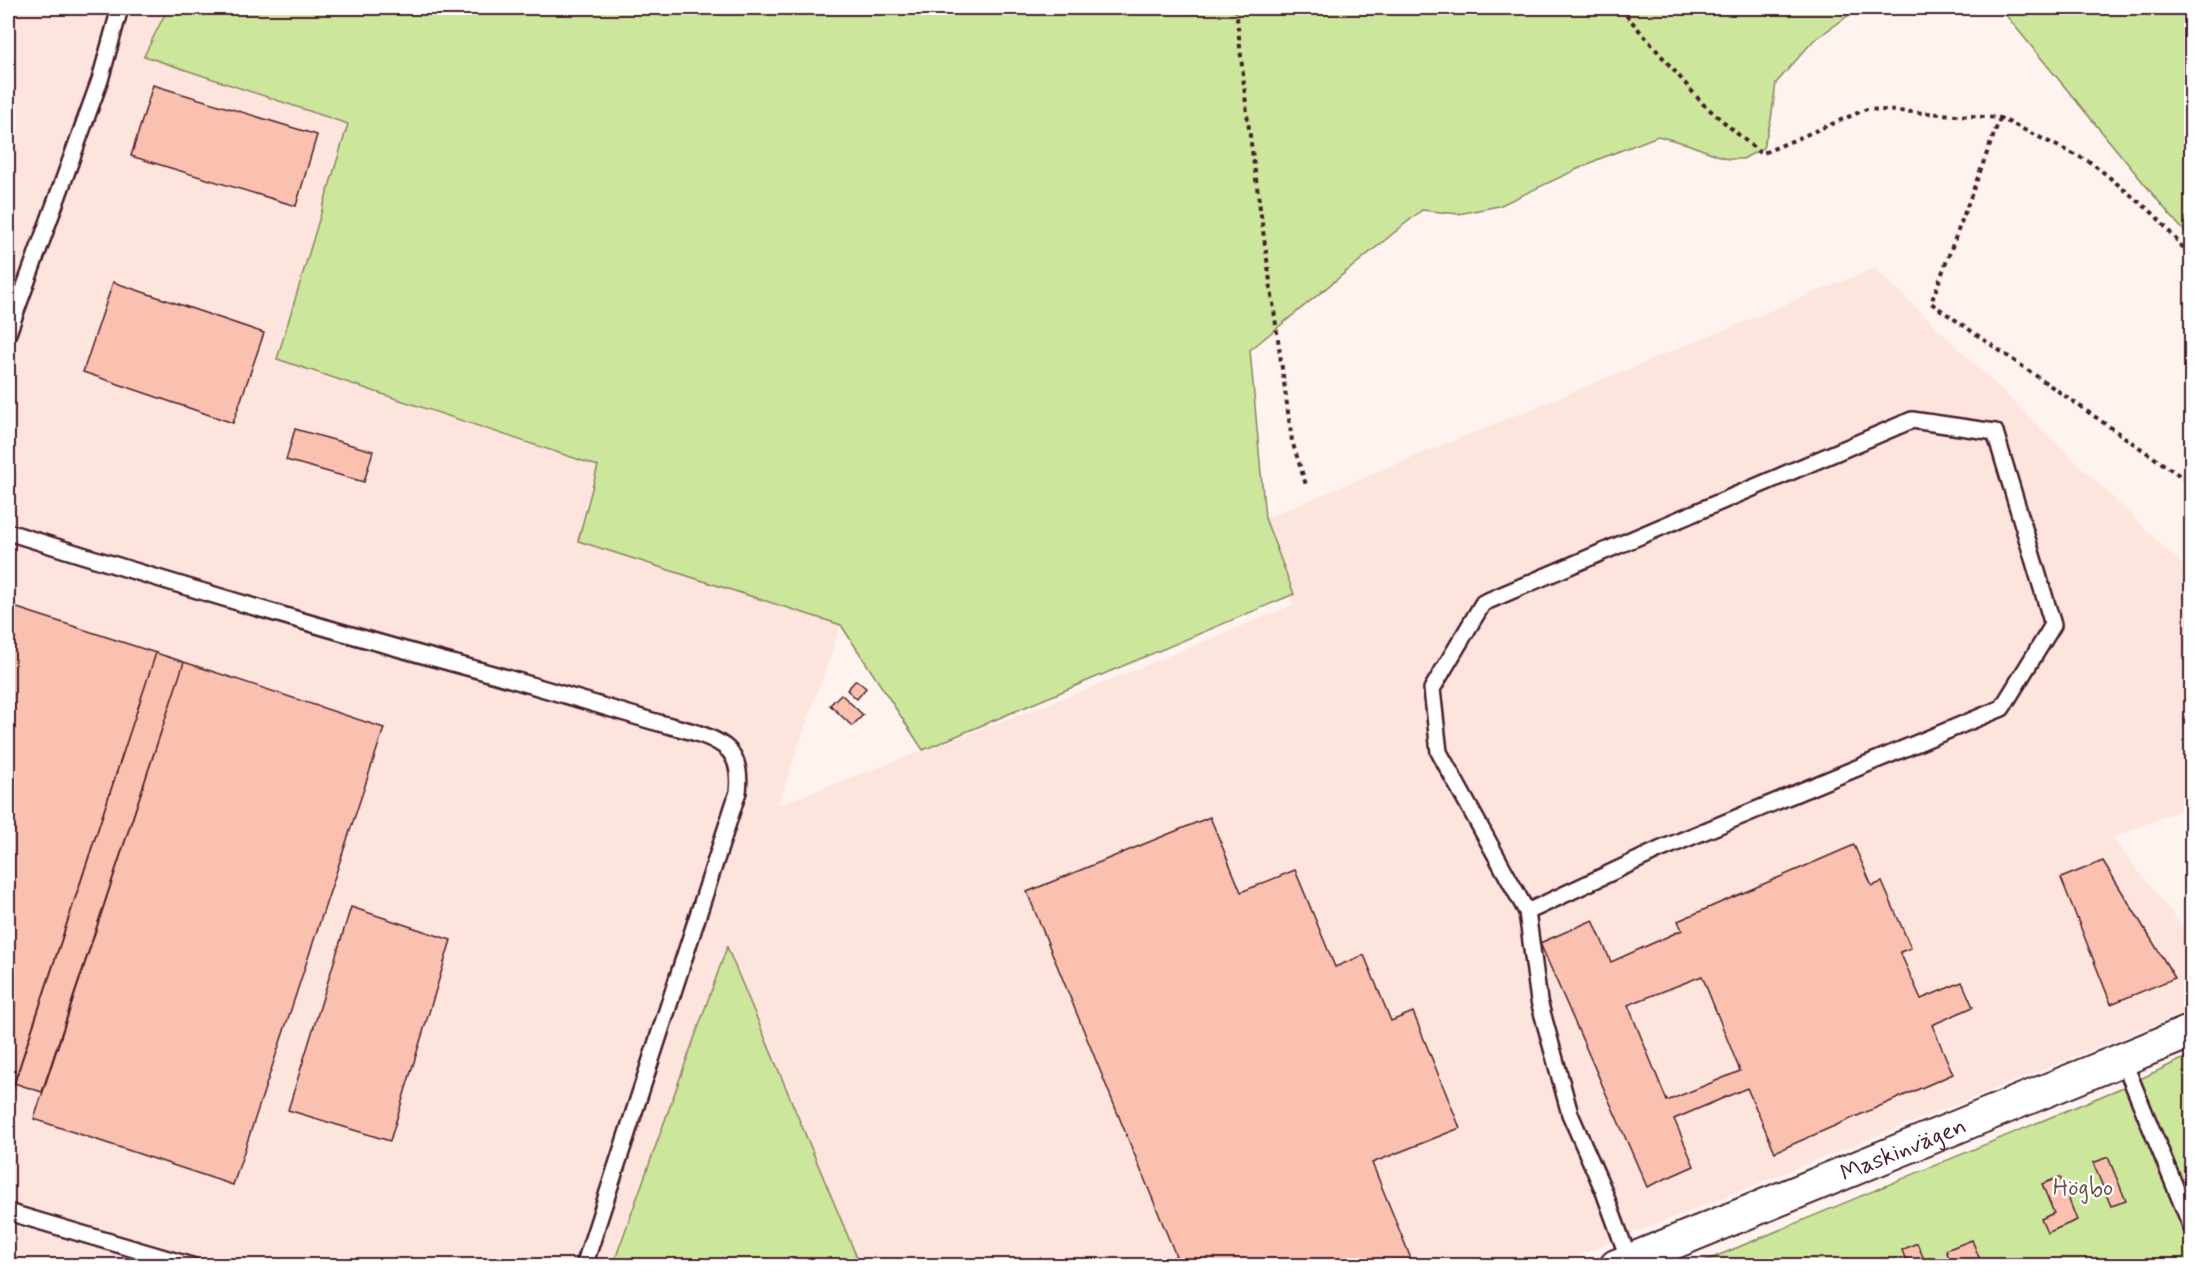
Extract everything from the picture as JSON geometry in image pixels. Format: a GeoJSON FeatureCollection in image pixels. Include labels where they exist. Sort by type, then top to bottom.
{"type":"FeatureCollection","features":[{"type":"Feature","properties":{"kind":"street","name":"Maskinvägen"},"geometry":{"type":"LineString","coordinates":[[1625,1264],[2192,1031]]}},
{"type":"Feature","properties":{"kind":"lane"},"geometry":{"type":"LineString","coordinates":[[8,333],[100,80],[120,8]]}},
{"type":"Feature","properties":{"kind":"lane"},"geometry":{"type":"LineString","coordinates":[[1527,912],[1659,850],[2002,708],[2053,625],[1995,432],[1912,420],[1483,603],[1432,689],[1439,752],[1527,912],[1539,1001],[1570,1114],[1603,1189],[1625,1264]]}},
{"type":"Feature","properties":{"kind":"lane"},"geometry":{"type":"LineString","coordinates":[[8,532],[712,739],[732,754],[738,772],[738,792],[584,1266]]}},
{"type":"Feature","properties":{"kind":"lane"},"geometry":{"type":"LineString","coordinates":[[2123,1060],[2192,1228]]}},
{"type":"Feature","properties":{"kind":"lane"},"geometry":{"type":"LineString","coordinates":[[8,1212],[192,1266]]}},
{"type":"Feature","properties":{"kind":"path"},"geometry":{"type":"LineString","coordinates":[[1236,8],[1247,114],[1292,441],[1307,488]]}},
{"type":"Feature","properties":{"kind":"path"},"geometry":{"type":"LineString","coordinates":[[1620,8],[1703,104],[1761,154],[1867,109],[2000,118],[2092,163],[2155,215],[2192,258]]}},
{"type":"Feature","properties":{"kind":"path"},"geometry":{"type":"LineString","coordinates":[[2000,118],[1931,303],[2192,484]]}},
{"type":"Feature","properties":{"kind":"shaded area"},"geometry":{"type":"Polygon","coordinates":[[[8,8],[168,8],[145,56],[348,124],[277,359],[599,467],[578,541],[841,625],[778,805],[1091,688],[1293,605],[1265,518],[1875,268],[2191,573],[2191,805],[2112,838],[2191,937],[2191,1010],[1554,1265],[8,1265],[8,8]]]}},
{"type":"Feature","properties":{"kind":"green space"},"geometry":{"type":"Polygon","coordinates":[[[168,8],[1859,8],[1813,41],[1776,83],[1771,120],[1763,148],[1743,159],[1728,159],[1658,136],[1599,159],[1499,206],[1458,214],[1422,210],[1250,350],[1265,518],[1294,594],[923,750],[841,625],[578,541],[598,466],[277,359],[348,124],[144,56],[168,8]]]}},
{"type":"Feature","properties":{"kind":"green space"},"geometry":{"type":"Polygon","coordinates":[[[2000,8],[2191,8],[2191,239],[2165,209],[2000,8]]]}},
{"type":"Feature","properties":{"kind":"green space"},"geometry":{"type":"Polygon","coordinates":[[[727,947],[860,1265],[613,1265],[727,947]]]}},
{"type":"Feature","properties":{"kind":"green space","name":"Högbo"},"geometry":{"type":"Polygon","coordinates":[[[2191,1055],[2191,1265],[1693,1266],[2121,1088],[2191,1055]]]}},
{"type":"Feature","properties":{"kind":"building"},"geometry":{"type":"Polygon","coordinates":[[[153,85],[317,135],[296,206],[131,156],[153,85]]]}},
{"type":"Feature","properties":{"kind":"building"},"geometry":{"type":"Polygon","coordinates":[[[113,282],[264,333],[233,423],[83,372],[113,282]]]}},
{"type":"Feature","properties":{"kind":"building"},"geometry":{"type":"Polygon","coordinates":[[[295,429],[373,451],[364,482],[286,460],[295,429]]]}},
{"type":"Feature","properties":{"kind":"building"},"geometry":{"type":"Polygon","coordinates":[[[8,605],[156,653],[8,1103],[8,605]]]}},
{"type":"Feature","properties":{"kind":"building"},"geometry":{"type":"Polygon","coordinates":[[[156,653],[184,662],[42,1092],[14,1083],[156,653]]]}},
{"type":"Feature","properties":{"kind":"building"},"geometry":{"type":"Polygon","coordinates":[[[184,662],[384,728],[233,1185],[34,1119],[184,662]]]}},
{"type":"Feature","properties":{"kind":"building"},"geometry":{"type":"Polygon","coordinates":[[[856,680],[866,688],[857,699],[847,690],[856,680]]]}},
{"type":"Feature","properties":{"kind":"building"},"geometry":{"type":"Polygon","coordinates":[[[841,694],[863,715],[852,726],[830,705],[841,694]]]}},
{"type":"Feature","properties":{"kind":"building"},"geometry":{"type":"Polygon","coordinates":[[[1210,817],[1241,892],[1295,870],[1335,967],[1364,955],[1391,1021],[1413,1012],[1460,1128],[1372,1163],[1414,1266],[1152,1266],[1176,1256],[1027,892],[1210,817]]]}},
{"type":"Feature","properties":{"kind":"building"},"geometry":{"type":"Polygon","coordinates":[[[1854,845],[1872,886],[1882,882],[1911,948],[1900,952],[1921,999],[1962,982],[1973,1007],[1932,1025],[1953,1074],[1775,1152],[1747,1088],[1674,1119],[1694,1166],[1647,1187],[1540,943],[1593,920],[1611,962],[1682,930],[1678,921],[1854,845]],[[1702,976],[1628,1005],[1667,1101],[1740,1071],[1702,976]]]}},
{"type":"Feature","properties":{"kind":"building"},"geometry":{"type":"Polygon","coordinates":[[[2103,861],[2175,978],[2111,1004],[2061,878],[2103,861]]]}},
{"type":"Feature","properties":{"kind":"building"},"geometry":{"type":"Polygon","coordinates":[[[351,907],[451,940],[390,1141],[288,1110],[351,907]]]}},
{"type":"Feature","properties":{"kind":"building"},"geometry":{"type":"Polygon","coordinates":[[[2108,1157],[2126,1201],[2111,1206],[2093,1163],[2108,1157]]]}},
{"type":"Feature","properties":{"kind":"building"},"geometry":{"type":"Polygon","coordinates":[[[2060,1177],[2077,1220],[2047,1233],[2041,1219],[2054,1213],[2042,1184],[2060,1177]]]}},
{"type":"Feature","properties":{"kind":"building"},"geometry":{"type":"Polygon","coordinates":[[[1972,1240],[1980,1260],[1968,1266],[1952,1266],[1946,1250],[1972,1240]]]}},
{"type":"Feature","properties":{"kind":"building"},"geometry":{"type":"Polygon","coordinates":[[[1917,1243],[1927,1266],[1908,1266],[1902,1250],[1917,1243]]]}}]}
